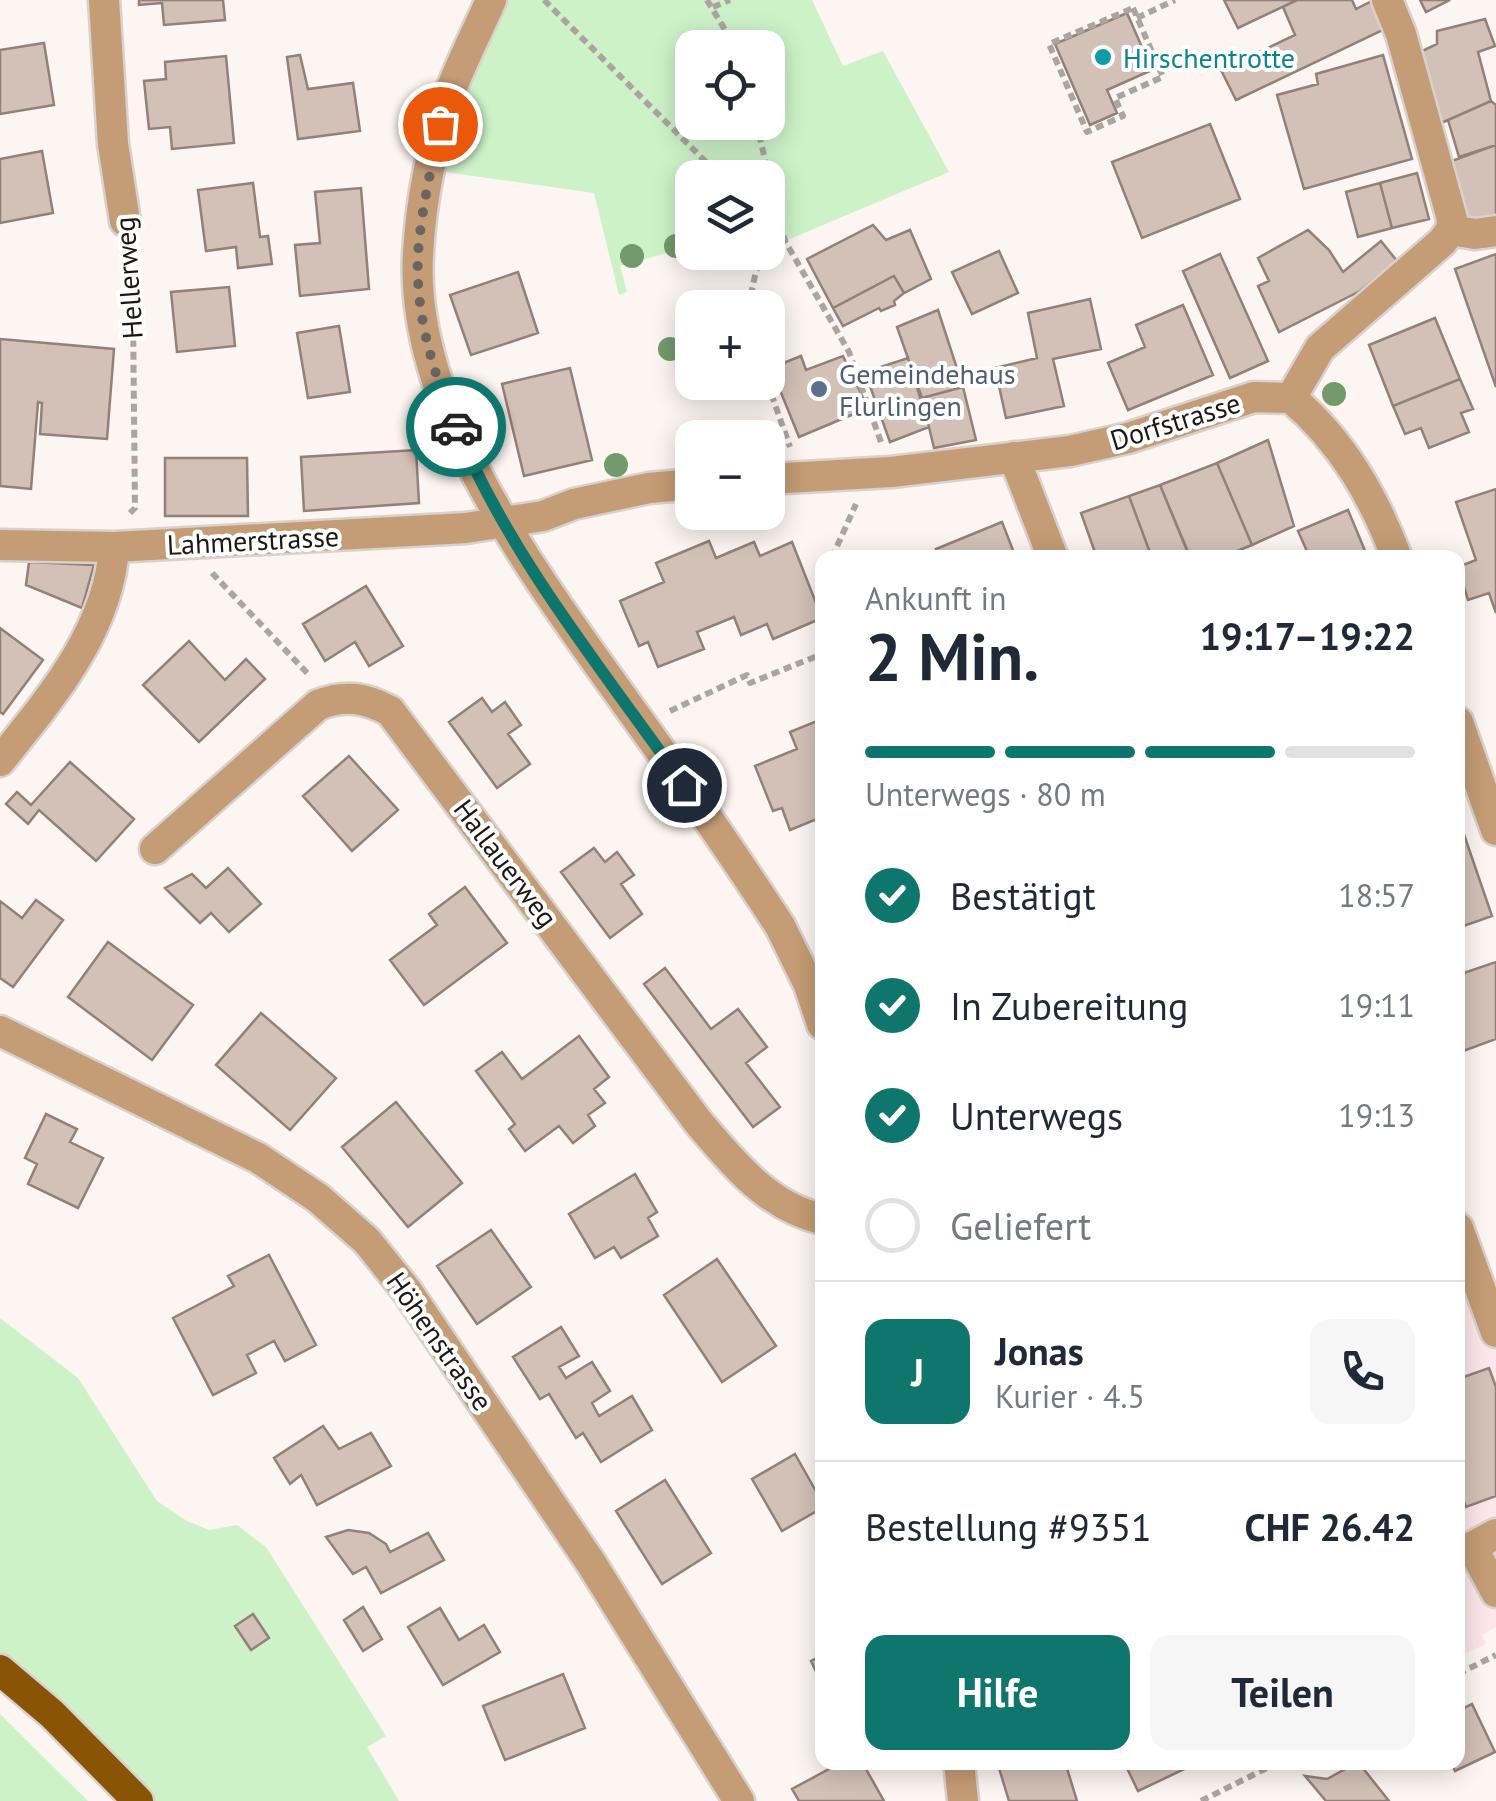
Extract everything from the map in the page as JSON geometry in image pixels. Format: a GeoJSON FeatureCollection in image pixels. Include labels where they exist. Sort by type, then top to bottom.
{"type":"FeatureCollection","features":[{"type":"Feature","properties":{"kind":"main road"},"geometry":{"type":"LineString","coordinates":[[0,1670],[52,1714],[138,1801]]}},
{"type":"Feature","properties":{"kind":"street","name":"Hellerweg"},"geometry":{"type":"LineString","coordinates":[[104,0],[113,144],[125,222]]}},
{"type":"Feature","properties":{"kind":"street"},"geometry":{"type":"LineString","coordinates":[[491,0],[440,124],[418,255],[422,319],[438,384],[473,467],[542,585],[780,926],[815,1003]]}},
{"type":"Feature","properties":{"kind":"street"},"geometry":{"type":"LineString","coordinates":[[1387,0],[1406,52],[1452,219],[1451,230],[1320,348],[1291,398],[1321,424],[1342,450],[1367,490],[1393,550]]}},
{"type":"Feature","properties":{"kind":"street"},"geometry":{"type":"LineString","coordinates":[[1451,230],[1496,232]]}},
{"type":"Feature","properties":{"kind":"street","name":"Dorfstrasse"},"geometry":{"type":"LineString","coordinates":[[785,480],[1070,451],[1128,438],[1254,397],[1291,398]]}},
{"type":"Feature","properties":{"kind":"street"},"geometry":{"type":"LineString","coordinates":[[1014,457],[1050,550]]}},
{"type":"Feature","properties":{"kind":"street"},"geometry":{"type":"LineString","coordinates":[[506,523],[543,516],[574,504],[675,486]]}},
{"type":"Feature","properties":{"kind":"street","name":"Lahmerstrasse"},"geometry":{"type":"LineString","coordinates":[[0,546],[114,547],[445,530],[506,523]]}},
{"type":"Feature","properties":{"kind":"street"},"geometry":{"type":"LineString","coordinates":[[0,761],[67,677],[113,572],[114,547]]}},
{"type":"Feature","properties":{"kind":"street"},"geometry":{"type":"LineString","coordinates":[[156,848],[306,713],[332,699]]}},
{"type":"Feature","properties":{"kind":"street","name":"Hallauerweg"},"geometry":{"type":"LineString","coordinates":[[332,699],[372,701],[390,711],[698,1123],[736,1166],[770,1196],[815,1216]]}},
{"type":"Feature","properties":{"kind":"street"},"geometry":{"type":"LineString","coordinates":[[1465,742],[1496,830]]}},
{"type":"Feature","properties":{"kind":"street","name":"Höhenstrasse"},"geometry":{"type":"LineString","coordinates":[[0,1032],[258,1158],[318,1198],[366,1240],[407,1291],[591,1562],[739,1801]]}},
{"type":"Feature","properties":{"kind":"street"},"geometry":{"type":"LineString","coordinates":[[1465,1247],[1496,1332]]}},
{"type":"Feature","properties":{"kind":"street"},"geometry":{"type":"LineString","coordinates":[[1496,1534],[1472,1547],[1496,1592]]}},
{"type":"Feature","properties":{"kind":"street"},"geometry":{"type":"LineString","coordinates":[[960,1770],[963,1801]]}},
{"type":"Feature","properties":{"kind":"path"},"geometry":{"type":"LineString","coordinates":[[544,0],[704,160]]}},
{"type":"Feature","properties":{"kind":"path"},"geometry":{"type":"LineString","coordinates":[[706,0],[726,30]]}},
{"type":"Feature","properties":{"kind":"path"},"geometry":{"type":"LineString","coordinates":[[713,7],[730,0]]}},
{"type":"Feature","properties":{"kind":"path"},"geometry":{"type":"LineString","coordinates":[[1138,18],[1175,0]]}},
{"type":"Feature","properties":{"kind":"path"},"geometry":{"type":"LineString","coordinates":[[1133,8],[1138,18],[1163,77],[1116,98],[1123,116],[1087,132],[1049,44],[1133,8]]}},
{"type":"Feature","properties":{"kind":"path"},"geometry":{"type":"LineString","coordinates":[[761,140],[786,241],[848,352],[866,394],[880,473],[836,550]]}},
{"type":"Feature","properties":{"kind":"path","name":"Hellerweg"},"geometry":{"type":"LineString","coordinates":[[114,547],[114,528],[135,508],[133,313],[125,222]]}},
{"type":"Feature","properties":{"kind":"path"},"geometry":{"type":"LineString","coordinates":[[774,400],[803,479]]}},
{"type":"Feature","properties":{"kind":"path"},"geometry":{"type":"LineString","coordinates":[[208,569],[332,699]]}},
{"type":"Feature","properties":{"kind":"path"},"geometry":{"type":"LineString","coordinates":[[642,724],[746,675],[750,683],[815,657]]}},
{"type":"Feature","properties":{"kind":"path"},"geometry":{"type":"LineString","coordinates":[[1465,1670],[1496,1655]]}},
{"type":"Feature","properties":{"kind":"path"},"geometry":{"type":"LineString","coordinates":[[1201,1801],[1263,1770]]}},
{"type":"Feature","properties":{"kind":"shaded area"},"geometry":{"type":"Polygon","coordinates":[[[1465,1207],[1496,1285],[1496,1558],[1491,1562],[1496,1570],[1496,1627],[1482,1635],[1486,1644],[1465,1654],[1465,1207]]]}},
{"type":"Feature","properties":{"kind":"green space"},"geometry":{"type":"Polygon","coordinates":[[[491,0],[812,0],[843,66],[883,51],[949,172],[785,241],[785,160],[675,160],[675,251],[620,266],[627,292],[619,295],[594,193],[431,170],[491,0]]]}},
{"type":"Feature","properties":{"kind":"green space"},"geometry":{"type":"Polygon","coordinates":[[[0,1318],[78,1378],[157,1501],[209,1530],[237,1525],[266,1547],[386,1736],[367,1747],[399,1801],[138,1801],[0,1670],[0,1318]]]}},
{"type":"Feature","properties":{"kind":"green space"},"geometry":{"type":"Polygon","coordinates":[[[0,1714],[88,1801],[0,1801],[0,1714]]]}},
{"type":"Feature","properties":{"kind":"building"},"geometry":{"type":"Polygon","coordinates":[[[139,0],[223,0],[225,20],[164,25],[162,3],[139,5],[139,0]]]}},
{"type":"Feature","properties":{"kind":"building"},"geometry":{"type":"Polygon","coordinates":[[[1224,0],[1297,0],[1238,28],[1224,0]]]}},
{"type":"Feature","properties":{"kind":"building"},"geometry":{"type":"Polygon","coordinates":[[[1297,0],[1352,0],[1356,9],[1372,1],[1385,29],[1236,100],[1221,70],[1295,35],[1283,7],[1297,0]]]}},
{"type":"Feature","properties":{"kind":"building"},"geometry":{"type":"Polygon","coordinates":[[[1420,0],[1450,0],[1426,12],[1420,0]]]}},
{"type":"Feature","properties":{"kind":"building","name":"Hirschentrotte"},"geometry":{"type":"Polygon","coordinates":[[[1127,13],[1152,70],[1107,90],[1117,113],[1090,125],[1055,44],[1127,13]]]}},
{"type":"Feature","properties":{"kind":"building"},"geometry":{"type":"Polygon","coordinates":[[[1485,19],[1495,46],[1478,52],[1491,101],[1439,124],[1416,54],[1437,44],[1437,31],[1485,19]]]}},
{"type":"Feature","properties":{"kind":"building"},"geometry":{"type":"Polygon","coordinates":[[[44,43],[54,105],[0,114],[0,50],[44,43]]]}},
{"type":"Feature","properties":{"kind":"building"},"geometry":{"type":"Polygon","coordinates":[[[300,55],[308,89],[353,83],[360,131],[298,139],[287,57],[300,55]]]}},
{"type":"Feature","properties":{"kind":"building"},"geometry":{"type":"Polygon","coordinates":[[[1383,55],[1412,159],[1304,189],[1277,95],[1318,84],[1316,74],[1383,55]]]}},
{"type":"Feature","properties":{"kind":"building"},"geometry":{"type":"Polygon","coordinates":[[[226,56],[234,143],[172,149],[170,127],[149,129],[144,81],[166,79],[165,62],[226,56]]]}},
{"type":"Feature","properties":{"kind":"building"},"geometry":{"type":"Polygon","coordinates":[[[1491,101],[1496,105],[1496,145],[1459,157],[1448,120],[1491,101]]]}},
{"type":"Feature","properties":{"kind":"building"},"geometry":{"type":"Polygon","coordinates":[[[1210,124],[1240,199],[1142,238],[1112,162],[1210,124]]]}},
{"type":"Feature","properties":{"kind":"building"},"geometry":{"type":"Polygon","coordinates":[[[1496,145],[1496,214],[1470,223],[1449,162],[1496,145]]]}},
{"type":"Feature","properties":{"kind":"building"},"geometry":{"type":"Polygon","coordinates":[[[42,151],[53,213],[0,223],[0,159],[42,151]]]}},
{"type":"Feature","properties":{"kind":"building"},"geometry":{"type":"Polygon","coordinates":[[[1417,173],[1429,219],[1392,228],[1380,183],[1417,173]]]}},
{"type":"Feature","properties":{"kind":"building"},"geometry":{"type":"Polygon","coordinates":[[[253,183],[260,237],[268,236],[272,264],[238,268],[236,247],[206,251],[198,190],[253,183]]]}},
{"type":"Feature","properties":{"kind":"building"},"geometry":{"type":"Polygon","coordinates":[[[1380,183],[1392,228],[1358,237],[1346,192],[1380,183]]]}},
{"type":"Feature","properties":{"kind":"building"},"geometry":{"type":"Polygon","coordinates":[[[361,188],[369,289],[300,296],[295,245],[320,243],[315,192],[361,188]]]}},
{"type":"Feature","properties":{"kind":"building"},"geometry":{"type":"Polygon","coordinates":[[[873,225],[886,240],[910,230],[931,279],[904,293],[894,276],[833,308],[807,259],[873,225]]]}},
{"type":"Feature","properties":{"kind":"building"},"geometry":{"type":"Polygon","coordinates":[[[1308,230],[1329,250],[1343,272],[1381,241],[1397,261],[1360,291],[1279,332],[1258,286],[1269,281],[1258,258],[1308,230]]]}},
{"type":"Feature","properties":{"kind":"building"},"geometry":{"type":"Polygon","coordinates":[[[999,251],[1018,293],[972,314],[952,272],[999,251]]]}},
{"type":"Feature","properties":{"kind":"building"},"geometry":{"type":"Polygon","coordinates":[[[1220,254],[1268,361],[1230,378],[1183,271],[1220,254]]]}},
{"type":"Feature","properties":{"kind":"building"},"geometry":{"type":"Polygon","coordinates":[[[1496,254],[1496,387],[1455,269],[1496,254]]]}},
{"type":"Feature","properties":{"kind":"building"},"geometry":{"type":"Polygon","coordinates":[[[518,272],[538,333],[471,355],[450,295],[518,272]]]}},
{"type":"Feature","properties":{"kind":"building"},"geometry":{"type":"Polygon","coordinates":[[[894,276],[904,293],[894,301],[895,305],[881,311],[879,308],[843,326],[833,308],[894,276]]]}},
{"type":"Feature","properties":{"kind":"building"},"geometry":{"type":"Polygon","coordinates":[[[229,287],[235,346],[177,352],[171,292],[229,287]]]}},
{"type":"Feature","properties":{"kind":"building"},"geometry":{"type":"Polygon","coordinates":[[[1090,299],[1101,349],[1053,359],[1064,406],[1006,418],[995,368],[1037,358],[1028,313],[1090,299]]]}},
{"type":"Feature","properties":{"kind":"building"},"geometry":{"type":"Polygon","coordinates":[[[1183,305],[1213,375],[1128,410],[1108,363],[1145,347],[1136,325],[1183,305]]]}},
{"type":"Feature","properties":{"kind":"building"},"geometry":{"type":"Polygon","coordinates":[[[938,310],[963,387],[922,398],[897,327],[938,310]]]}},
{"type":"Feature","properties":{"kind":"building"},"geometry":{"type":"Polygon","coordinates":[[[1435,318],[1460,379],[1393,406],[1369,345],[1435,318]]]}},
{"type":"Feature","properties":{"kind":"building"},"geometry":{"type":"Polygon","coordinates":[[[339,326],[350,392],[308,398],[297,333],[339,326]]]}},
{"type":"Feature","properties":{"kind":"building"},"geometry":{"type":"Polygon","coordinates":[[[0,339],[114,349],[107,439],[40,434],[42,403],[38,402],[31,489],[0,486],[0,339]]]}},
{"type":"Feature","properties":{"kind":"building","name":"Gemeindehaus Flurlingen"},"geometry":{"type":"Polygon","coordinates":[[[801,356],[806,370],[843,356],[868,408],[799,437],[784,400],[785,362],[801,356]]]}},
{"type":"Feature","properties":{"kind":"building"},"geometry":{"type":"Polygon","coordinates":[[[908,358],[929,427],[890,442],[865,372],[908,358]]]}},
{"type":"Feature","properties":{"kind":"building"},"geometry":{"type":"Polygon","coordinates":[[[570,368],[592,460],[524,476],[502,384],[570,368]]]}},
{"type":"Feature","properties":{"kind":"building"},"geometry":{"type":"Polygon","coordinates":[[[1460,379],[1473,409],[1461,413],[1469,432],[1429,448],[1421,428],[1405,434],[1393,406],[1460,379]]]}},
{"type":"Feature","properties":{"kind":"building"},"geometry":{"type":"Polygon","coordinates":[[[963,387],[976,440],[934,448],[922,398],[963,387]]]}},
{"type":"Feature","properties":{"kind":"building"},"geometry":{"type":"Polygon","coordinates":[[[1268,440],[1294,526],[1252,545],[1217,463],[1268,440]]]}},
{"type":"Feature","properties":{"kind":"building"},"geometry":{"type":"Polygon","coordinates":[[[416,450],[419,503],[304,511],[301,457],[416,450]]]}},
{"type":"Feature","properties":{"kind":"building"},"geometry":{"type":"Polygon","coordinates":[[[165,458],[247,458],[248,516],[165,516],[165,458]]]}},
{"type":"Feature","properties":{"kind":"building"},"geometry":{"type":"Polygon","coordinates":[[[1217,463],[1252,545],[1240,550],[1187,550],[1160,485],[1217,463]]]}},
{"type":"Feature","properties":{"kind":"building"},"geometry":{"type":"Polygon","coordinates":[[[1160,485],[1187,550],[1149,550],[1129,496],[1160,485]]]}},
{"type":"Feature","properties":{"kind":"building"},"geometry":{"type":"Polygon","coordinates":[[[1496,489],[1496,613],[1489,593],[1468,600],[1465,564],[1476,560],[1456,502],[1496,489]]]}},
{"type":"Feature","properties":{"kind":"building"},"geometry":{"type":"Polygon","coordinates":[[[1129,496],[1149,550],[1094,550],[1081,513],[1129,496]]]}},
{"type":"Feature","properties":{"kind":"building"},"geometry":{"type":"Polygon","coordinates":[[[1348,510],[1365,550],[1306,550],[1298,531],[1348,510]]]}},
{"type":"Feature","properties":{"kind":"building"},"geometry":{"type":"Polygon","coordinates":[[[1002,522],[1013,550],[936,550],[1002,522]]]}},
{"type":"Feature","properties":{"kind":"building"},"geometry":{"type":"Polygon","coordinates":[[[709,541],[716,558],[754,542],[760,556],[792,542],[815,600],[815,621],[773,639],[767,624],[741,635],[734,617],[697,632],[704,649],[658,667],[648,642],[639,646],[620,601],[664,582],[656,563],[709,541]]]}},
{"type":"Feature","properties":{"kind":"building"},"geometry":{"type":"Polygon","coordinates":[[[29,562],[94,565],[82,608],[26,585],[29,562]]]}},
{"type":"Feature","properties":{"kind":"building"},"geometry":{"type":"Polygon","coordinates":[[[366,586],[403,646],[369,666],[355,642],[325,661],[303,624],[366,586]]]}},
{"type":"Feature","properties":{"kind":"building"},"geometry":{"type":"Polygon","coordinates":[[[0,628],[43,660],[3,714],[0,712],[0,628]]]}},
{"type":"Feature","properties":{"kind":"building"},"geometry":{"type":"Polygon","coordinates":[[[189,641],[225,680],[246,659],[265,679],[199,742],[143,685],[189,641]]]}},
{"type":"Feature","properties":{"kind":"building"},"geometry":{"type":"Polygon","coordinates":[[[482,698],[492,712],[505,702],[521,725],[508,734],[530,764],[497,788],[449,722],[482,698]]]}},
{"type":"Feature","properties":{"kind":"building"},"geometry":{"type":"Polygon","coordinates":[[[815,722],[815,820],[790,830],[782,808],[773,811],[755,766],[797,749],[790,732],[815,722]]]}},
{"type":"Feature","properties":{"kind":"building"},"geometry":{"type":"Polygon","coordinates":[[[349,756],[398,810],[352,851],[303,796],[349,756]]]}},
{"type":"Feature","properties":{"kind":"building"},"geometry":{"type":"Polygon","coordinates":[[[70,762],[134,819],[96,861],[39,810],[28,824],[6,804],[17,792],[31,805],[70,762]]]}},
{"type":"Feature","properties":{"kind":"building"},"geometry":{"type":"Polygon","coordinates":[[[1465,837],[1492,916],[1465,926],[1465,837]]]}},
{"type":"Feature","properties":{"kind":"building"},"geometry":{"type":"Polygon","coordinates":[[[594,848],[605,862],[617,852],[634,875],[621,884],[642,914],[610,938],[561,872],[594,848]]]}},
{"type":"Feature","properties":{"kind":"building"},"geometry":{"type":"Polygon","coordinates":[[[228,868],[261,904],[229,932],[211,913],[200,923],[165,888],[192,874],[206,888],[228,868]]]}},
{"type":"Feature","properties":{"kind":"building"},"geometry":{"type":"Polygon","coordinates":[[[465,887],[507,943],[424,1005],[390,960],[437,925],[429,914],[465,887]]]}},
{"type":"Feature","properties":{"kind":"building"},"geometry":{"type":"Polygon","coordinates":[[[36,900],[63,920],[13,987],[0,978],[0,901],[22,918],[36,900]]]}},
{"type":"Feature","properties":{"kind":"building"},"geometry":{"type":"Polygon","coordinates":[[[108,942],[193,1005],[152,1060],[68,997],[108,942]]]}},
{"type":"Feature","properties":{"kind":"building"},"geometry":{"type":"Polygon","coordinates":[[[1496,962],[1496,1039],[1465,1050],[1465,973],[1496,962]]]}},
{"type":"Feature","properties":{"kind":"building"},"geometry":{"type":"Polygon","coordinates":[[[665,968],[711,1029],[738,1009],[767,1047],[746,1063],[780,1107],[753,1127],[644,984],[665,968]]]}},
{"type":"Feature","properties":{"kind":"building"},"geometry":{"type":"Polygon","coordinates":[[[261,1013],[336,1078],[290,1130],[216,1065],[261,1013]]]}},
{"type":"Feature","properties":{"kind":"building"},"geometry":{"type":"Polygon","coordinates":[[[579,1036],[609,1077],[594,1089],[605,1103],[588,1115],[595,1126],[573,1143],[559,1126],[525,1151],[509,1129],[515,1124],[476,1071],[502,1052],[522,1079],[579,1036]]]}},
{"type":"Feature","properties":{"kind":"building"},"geometry":{"type":"Polygon","coordinates":[[[396,1102],[462,1183],[408,1227],[342,1147],[396,1102]]]}},
{"type":"Feature","properties":{"kind":"building"},"geometry":{"type":"Polygon","coordinates":[[[46,1114],[77,1129],[70,1142],[103,1158],[78,1208],[28,1184],[37,1164],[25,1158],[46,1114]]]}},
{"type":"Feature","properties":{"kind":"building"},"geometry":{"type":"Polygon","coordinates":[[[635,1174],[657,1212],[648,1218],[658,1236],[621,1258],[614,1247],[595,1258],[569,1214],[635,1174]]]}},
{"type":"Feature","properties":{"kind":"building"},"geometry":{"type":"Polygon","coordinates":[[[491,1230],[531,1287],[477,1324],[437,1266],[491,1230]]]}},
{"type":"Feature","properties":{"kind":"building"},"geometry":{"type":"Polygon","coordinates":[[[269,1255],[316,1345],[285,1361],[274,1341],[247,1355],[256,1373],[213,1395],[173,1318],[234,1286],[228,1276],[269,1255]]]}},
{"type":"Feature","properties":{"kind":"building"},"geometry":{"type":"Polygon","coordinates":[[[717,1259],[776,1346],[722,1382],[664,1295],[717,1259]]]}},
{"type":"Feature","properties":{"kind":"building"},"geometry":{"type":"Polygon","coordinates":[[[561,1327],[579,1356],[559,1367],[566,1378],[592,1362],[610,1391],[592,1403],[599,1416],[632,1396],[652,1430],[601,1462],[583,1433],[576,1438],[549,1394],[540,1399],[513,1357],[561,1327]]]}},
{"type":"Feature","properties":{"kind":"building"},"geometry":{"type":"Polygon","coordinates":[[[1489,1368],[1496,1387],[1496,1496],[1466,1507],[1465,1504],[1465,1377],[1489,1368]]]}},
{"type":"Feature","properties":{"kind":"building"},"geometry":{"type":"Polygon","coordinates":[[[323,1426],[339,1449],[371,1433],[391,1466],[317,1505],[301,1475],[290,1484],[274,1458],[323,1426]]]}},
{"type":"Feature","properties":{"kind":"building"},"geometry":{"type":"Polygon","coordinates":[[[795,1454],[815,1490],[815,1512],[782,1531],[752,1479],[795,1454]]]}},
{"type":"Feature","properties":{"kind":"building"},"geometry":{"type":"Polygon","coordinates":[[[665,1480],[711,1553],[662,1584],[616,1511],[665,1480]]]}},
{"type":"Feature","properties":{"kind":"building"},"geometry":{"type":"Polygon","coordinates":[[[348,1530],[369,1533],[386,1544],[390,1552],[428,1533],[444,1560],[381,1593],[366,1567],[353,1574],[326,1537],[348,1530]]]}},
{"type":"Feature","properties":{"kind":"building"},"geometry":{"type":"Polygon","coordinates":[[[363,1607],[382,1639],[363,1651],[344,1620],[363,1607]]]}},
{"type":"Feature","properties":{"kind":"building"},"geometry":{"type":"Polygon","coordinates":[[[440,1608],[459,1640],[484,1625],[500,1652],[443,1685],[408,1627],[440,1608]]]}},
{"type":"Feature","properties":{"kind":"building"},"geometry":{"type":"Polygon","coordinates":[[[253,1614],[269,1638],[251,1650],[235,1626],[253,1614]]]}},
{"type":"Feature","properties":{"kind":"building"},"geometry":{"type":"Polygon","coordinates":[[[563,1674],[585,1728],[505,1760],[483,1706],[563,1674]]]}},
{"type":"Feature","properties":{"kind":"building"},"geometry":{"type":"Polygon","coordinates":[[[1472,1704],[1495,1752],[1465,1766],[1465,1708],[1472,1704]]]}},
{"type":"Feature","properties":{"kind":"building"},"geometry":{"type":"Polygon","coordinates":[[[827,1770],[867,1770],[884,1801],[799,1801],[792,1789],[827,1770]]]}},
{"type":"Feature","properties":{"kind":"building"},"geometry":{"type":"Polygon","coordinates":[[[1000,1770],[1067,1770],[1077,1801],[1009,1801],[1000,1770]]]}},
{"type":"Feature","properties":{"kind":"building"},"geometry":{"type":"Polygon","coordinates":[[[1128,1770],[1182,1770],[1138,1791],[1128,1770]]]}},
{"type":"Feature","properties":{"kind":"building"},"geometry":{"type":"Polygon","coordinates":[[[1343,1770],[1364,1770],[1389,1801],[1326,1801],[1305,1776],[1327,1779],[1343,1770]]]}},
{"type":"Feature","properties":{"kind":"way so far"},"geometry":{"type":"LineString","coordinates":[[440,124],[418,255],[422,319],[438,384],[456,427]]}},
{"type":"Feature","properties":{"kind":"place","name":"Hirschentrotte"},"geometry":{"type":"Point","coordinates":[1103,57]}},
{"type":"Feature","properties":{"kind":"place","name":"Gemeindehaus Flurlingen"},"geometry":{"type":"Point","coordinates":[819,389]}},
{"type":"Feature","properties":{"kind":"route"},"geometry":{"type":"LineString","coordinates":[[456,427],[473,467],[542,585],[684,785]]}}]}
